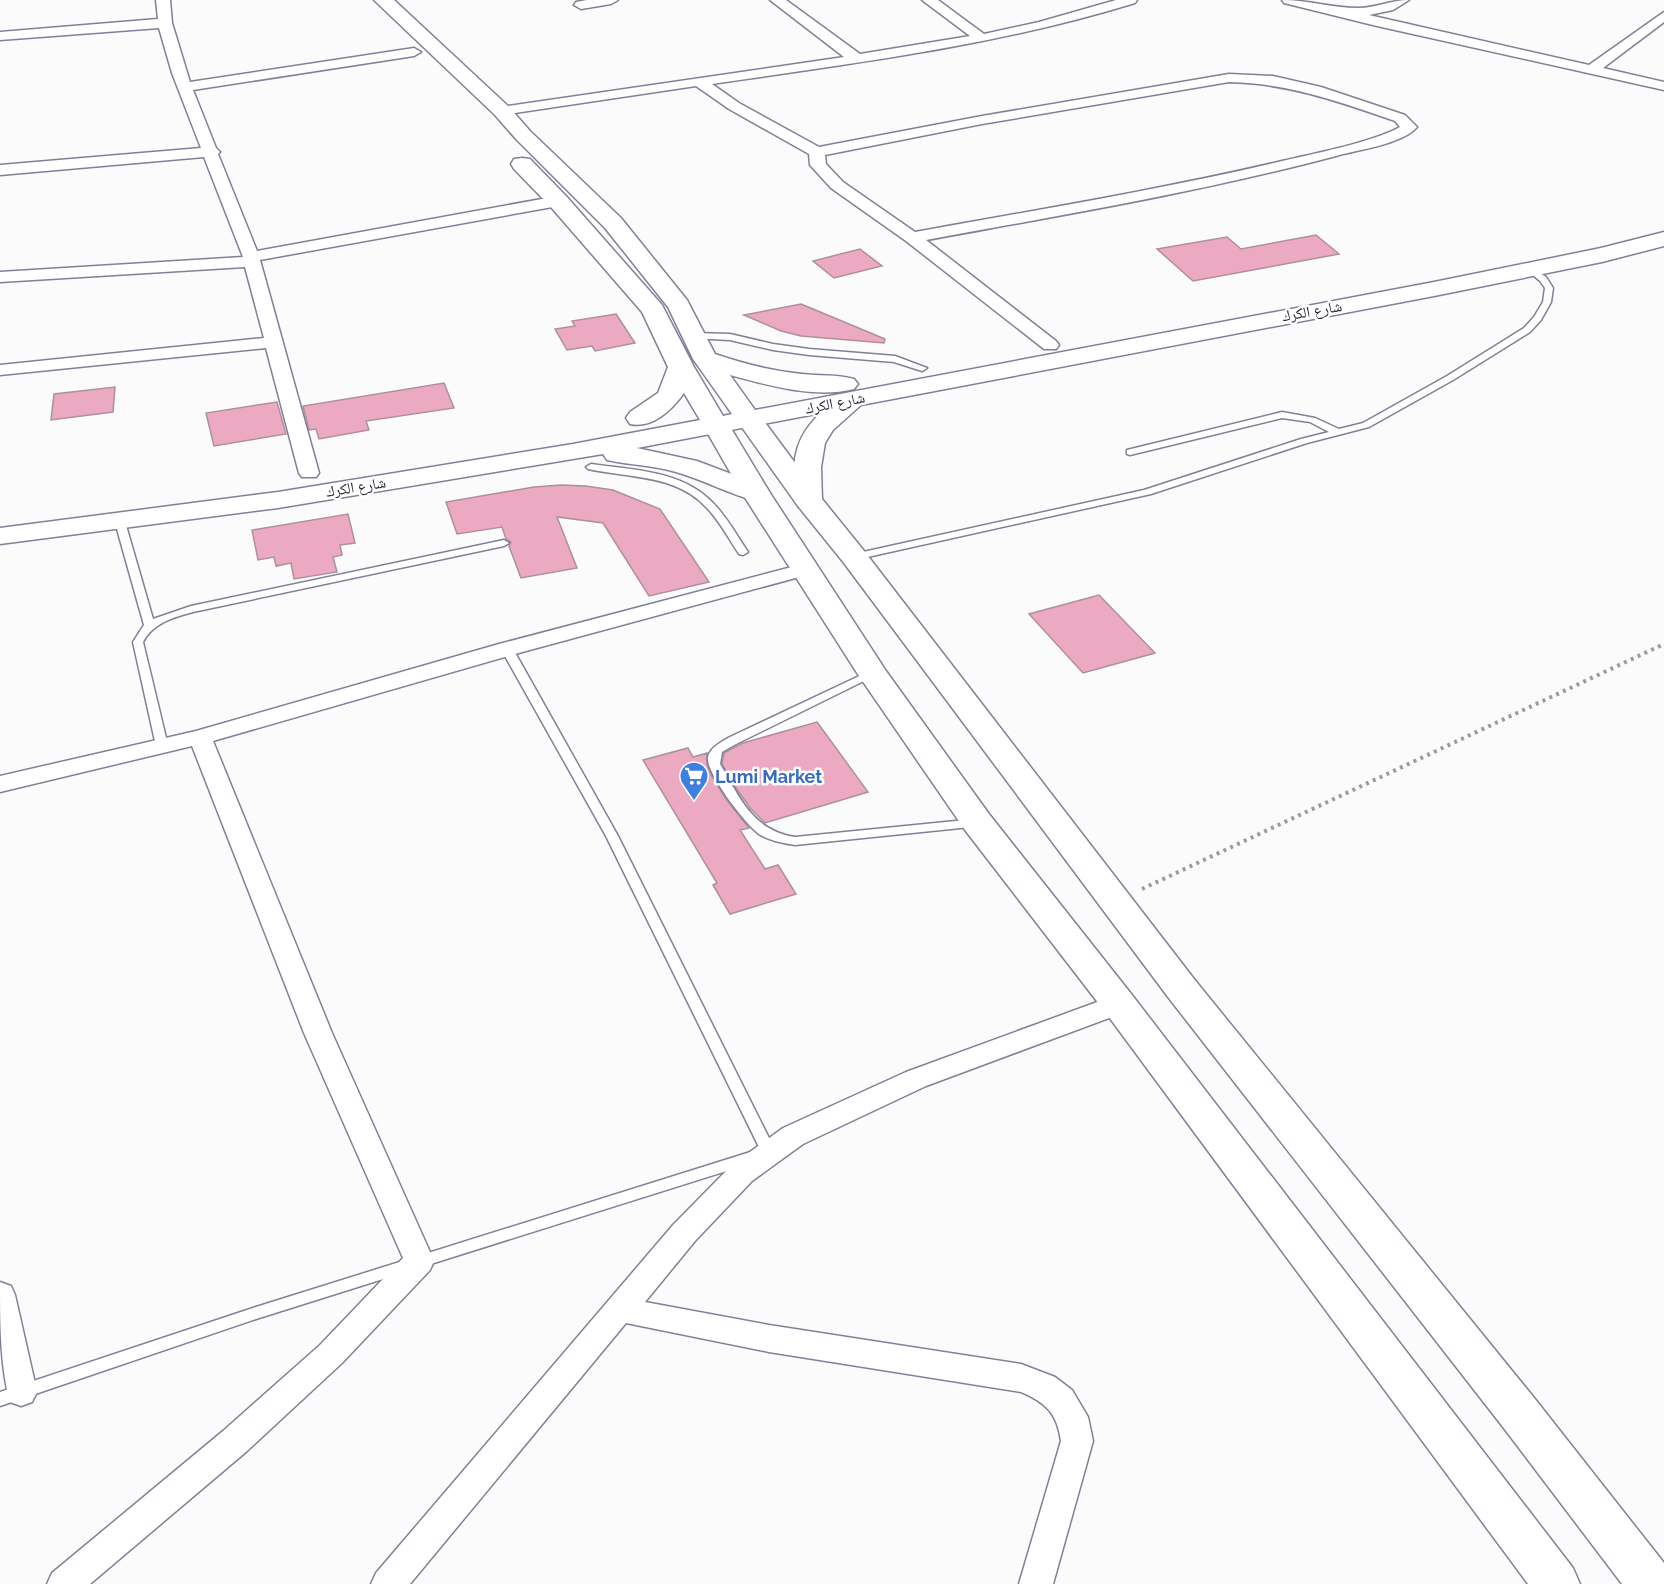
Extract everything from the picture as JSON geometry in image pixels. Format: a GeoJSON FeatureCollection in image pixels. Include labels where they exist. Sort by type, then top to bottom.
{"type":"FeatureCollection","features":[{"type":"Feature","properties":{"kind":"main road"},"geometry":{"type":"LineString","coordinates":[[376,4],[414,52],[467,107]]}},
{"type":"Feature","properties":{"kind":"main road"},"geometry":{"type":"LineString","coordinates":[[376,4],[502,111],[523,135],[613,223],[679,305],[693,336],[693,363],[673,393],[657,408],[639,418]]}},
{"type":"Feature","properties":{"kind":"main road"},"geometry":{"type":"LineString","coordinates":[[505,146],[558,201],[653,310],[693,363],[726,413],[808,500],[854,557],[1181,988],[1504,1394],[1651,1584]]}},
{"type":"Feature","properties":{"kind":"main road","name":"شارع الكرك"},"geometry":{"type":"LineString","coordinates":[[0,513],[148,496],[309,473],[639,418],[726,413],[1288,315],[1664,221]]}},
{"type":"Feature","properties":{"kind":"main road","name":"شارع الكرك"},"geometry":{"type":"LineString","coordinates":[[848,392],[922,368],[1425,282],[1531,270],[1664,239]]}},
{"type":"Feature","properties":{"kind":"main road"},"geometry":{"type":"LineString","coordinates":[[693,363],[848,392],[811,441],[807,457],[808,500]]}},
{"type":"Feature","properties":{"kind":"main road"},"geometry":{"type":"LineString","coordinates":[[726,413],[756,493],[872,673],[977,822],[1119,1004],[1556,1584]]}},
{"type":"Feature","properties":{"kind":"main road","name":"شارع الكرك"},"geometry":{"type":"LineString","coordinates":[[0,536],[120,522],[582,459],[726,413]]}},
{"type":"Feature","properties":{"kind":"main road"},"geometry":{"type":"LineString","coordinates":[[582,459],[633,454],[681,473],[756,493]]}},
{"type":"Feature","properties":{"kind":"street"},"geometry":{"type":"LineString","coordinates":[[163,0],[165,23],[179,73],[212,152],[251,260],[309,473]]}},
{"type":"Feature","properties":{"kind":"street"},"geometry":{"type":"LineString","coordinates":[[581,5],[611,0]]}},
{"type":"Feature","properties":{"kind":"street"},"geometry":{"type":"LineString","coordinates":[[777,0],[858,60]]}},
{"type":"Feature","properties":{"kind":"street"},"geometry":{"type":"LineString","coordinates":[[929,0],[980,37]]}},
{"type":"Feature","properties":{"kind":"street"},"geometry":{"type":"LineString","coordinates":[[502,111],[858,60],[1057,21],[1130,0]]}},
{"type":"Feature","properties":{"kind":"street"},"geometry":{"type":"LineString","coordinates":[[1289,0],[1664,86]]}},
{"type":"Feature","properties":{"kind":"street"},"geometry":{"type":"LineString","coordinates":[[1342,12],[1379,11],[1402,0]]}},
{"type":"Feature","properties":{"kind":"street"},"geometry":{"type":"LineString","coordinates":[[1591,70],[1664,16]]}},
{"type":"Feature","properties":{"kind":"street"},"geometry":{"type":"LineString","coordinates":[[0,36],[165,23]]}},
{"type":"Feature","properties":{"kind":"street"},"geometry":{"type":"LineString","coordinates":[[186,87],[414,52]]}},
{"type":"Feature","properties":{"kind":"street"},"geometry":{"type":"LineString","coordinates":[[699,81],[734,106],[817,152],[982,120],[1229,78],[1260,78],[1287,83],[1400,118],[1409,127],[1384,138],[1213,183],[912,237]]}},
{"type":"Feature","properties":{"kind":"street"},"geometry":{"type":"LineString","coordinates":[[0,170],[212,152]]}},
{"type":"Feature","properties":{"kind":"street"},"geometry":{"type":"LineString","coordinates":[[817,152],[818,165],[824,173],[912,237],[1050,345]]}},
{"type":"Feature","properties":{"kind":"street"},"geometry":{"type":"LineString","coordinates":[[0,278],[251,260],[558,201]]}},
{"type":"Feature","properties":{"kind":"street"},"geometry":{"type":"LineString","coordinates":[[0,370],[274,342]]}},
{"type":"Feature","properties":{"kind":"street"},"geometry":{"type":"LineString","coordinates":[[0,784],[200,737],[507,649],[807,569]]}},
{"type":"Feature","properties":{"kind":"street"},"geometry":{"type":"LineString","coordinates":[[64,1584],[235,1441],[323,1362],[419,1261],[318,1033],[200,737]]}},
{"type":"Feature","properties":{"kind":"street"},"geometry":{"type":"LineString","coordinates":[[388,1584],[684,1233],[721,1192],[769,1152],[829,1118],[916,1079],[1119,1004]]}},
{"type":"Feature","properties":{"kind":"street"},"geometry":{"type":"LineString","coordinates":[[0,1295],[10,1396]]}},
{"type":"Feature","properties":{"kind":"street"},"geometry":{"type":"LineString","coordinates":[[620,1309],[703,1329],[906,1359],[1021,1378],[1042,1384],[1068,1408],[1076,1424],[1077,1441],[1036,1584]]}},
{"type":"Feature","properties":{"kind":"lane"},"geometry":{"type":"LineString","coordinates":[[854,557],[1147,492],[1366,424],[1385,415],[1527,330],[1538,318],[1547,302],[1549,288],[1543,279],[1531,270]]}},
{"type":"Feature","properties":{"kind":"lane"},"geometry":{"type":"LineString","coordinates":[[693,336],[730,338],[791,349],[896,359],[922,368]]}},
{"type":"Feature","properties":{"kind":"lane"},"geometry":{"type":"LineString","coordinates":[[1130,452],[1282,415],[1312,420],[1338,432]]}},
{"type":"Feature","properties":{"kind":"lane"},"geometry":{"type":"LineString","coordinates":[[681,473],[709,504],[743,552]]}},
{"type":"Feature","properties":{"kind":"lane"},"geometry":{"type":"LineString","coordinates":[[120,522],[150,626]]}},
{"type":"Feature","properties":{"kind":"lane"},"geometry":{"type":"LineString","coordinates":[[162,746],[138,642],[141,634],[150,626],[167,617],[191,609],[504,543]]}},
{"type":"Feature","properties":{"kind":"lane"},"geometry":{"type":"LineString","coordinates":[[10,1396],[419,1261],[769,1152],[612,836],[507,649]]}},
{"type":"Feature","properties":{"kind":"lane"},"geometry":{"type":"LineString","coordinates":[[872,673],[732,741],[717,751],[713,757],[714,764],[746,818],[755,827],[773,837],[795,841],[977,822]]}},
{"type":"Feature","properties":{"kind":"path"},"geometry":{"type":"LineString","coordinates":[[1117,901],[1664,644]]}},
{"type":"Feature","properties":{"kind":"building"},"geometry":{"type":"Polygon","coordinates":[[[1316,235],[1339,254],[1193,281],[1157,249],[1227,237],[1241,249],[1316,235]]]}},
{"type":"Feature","properties":{"kind":"building"},"geometry":{"type":"Polygon","coordinates":[[[860,249],[882,266],[834,278],[813,261],[860,249]]]}},
{"type":"Feature","properties":{"kind":"building"},"geometry":{"type":"Polygon","coordinates":[[[801,304],[885,339],[884,343],[801,336],[781,331],[744,315],[801,304]]]}},
{"type":"Feature","properties":{"kind":"building"},"geometry":{"type":"Polygon","coordinates":[[[616,314],[635,343],[595,351],[592,346],[567,350],[555,329],[575,326],[572,321],[616,314]]]}},
{"type":"Feature","properties":{"kind":"building"},"geometry":{"type":"Polygon","coordinates":[[[444,383],[454,408],[366,421],[369,430],[319,439],[316,429],[309,430],[303,406],[444,383]]]}},
{"type":"Feature","properties":{"kind":"building"},"geometry":{"type":"Polygon","coordinates":[[[115,387],[113,412],[51,420],[54,394],[115,387]]]}},
{"type":"Feature","properties":{"kind":"building"},"geometry":{"type":"Polygon","coordinates":[[[277,402],[286,434],[214,446],[206,413],[277,402]]]}},
{"type":"Feature","properties":{"kind":"building"},"geometry":{"type":"Polygon","coordinates":[[[561,485],[613,490],[660,509],[709,582],[649,596],[603,523],[557,517],[577,568],[521,578],[509,546],[511,542],[506,539],[502,527],[457,534],[446,502],[534,487],[561,485]]]}},
{"type":"Feature","properties":{"kind":"building"},"geometry":{"type":"Polygon","coordinates":[[[348,514],[355,543],[340,545],[342,555],[333,557],[337,572],[294,579],[291,563],[276,566],[274,557],[258,560],[252,530],[348,514]]]}},
{"type":"Feature","properties":{"kind":"building"},"geometry":{"type":"Polygon","coordinates":[[[1099,595],[1155,653],[1083,673],[1029,614],[1099,595]]]}},
{"type":"Feature","properties":{"kind":"building"},"geometry":{"type":"Polygon","coordinates":[[[817,722],[868,792],[765,823],[751,809],[736,788],[722,764],[724,753],[743,743],[817,722]]]}},
{"type":"Feature","properties":{"kind":"building"},"geometry":{"type":"Polygon","coordinates":[[[688,748],[693,757],[707,753],[707,764],[711,775],[749,828],[740,830],[765,869],[778,865],[796,894],[730,914],[713,885],[717,883],[643,760],[688,748]]]}},
{"type":"Feature","properties":{"kind":"place","name":"Lumi Market"},"geometry":{"type":"Point","coordinates":[694,802]}}]}
